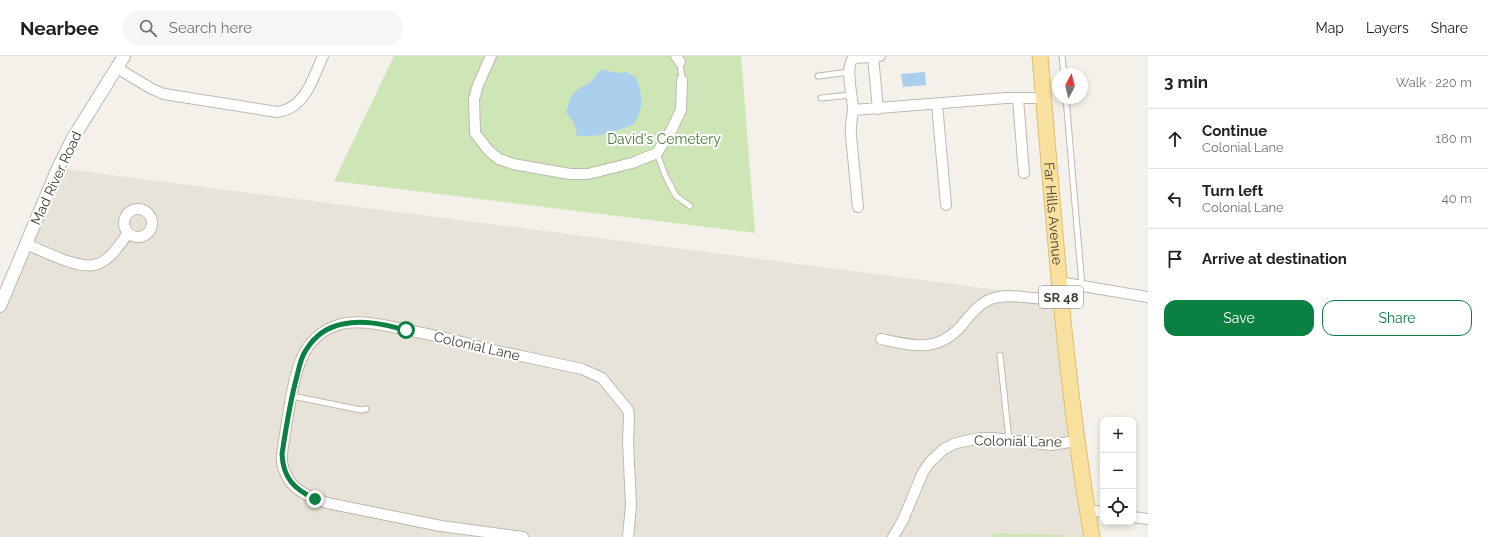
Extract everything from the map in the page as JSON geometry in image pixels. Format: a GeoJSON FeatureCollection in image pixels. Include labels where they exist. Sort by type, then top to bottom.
{"type":"FeatureCollection","features":[{"type":"Feature","properties":{"kind":"main road","name":"Far Hills Avenue"},"geometry":{"type":"LineString","coordinates":[[1040,56],[1069,385],[1076,441],[1092,537]]}},
{"type":"Feature","properties":{"kind":"street","name":"Mad River Road"},"geometry":{"type":"LineString","coordinates":[[0,306],[64,155],[124,56]]}},
{"type":"Feature","properties":{"kind":"street"},"geometry":{"type":"LineString","coordinates":[[117,68],[152,89],[164,94],[277,112],[284,111],[295,106],[302,100],[323,56]]}},
{"type":"Feature","properties":{"kind":"street"},"geometry":{"type":"LineString","coordinates":[[491,56],[478,85],[474,99],[475,133],[489,151],[499,159],[513,164],[570,174],[588,174],[632,163],[657,153],[672,129],[681,110],[682,80]]}},
{"type":"Feature","properties":{"kind":"street"},"geometry":{"type":"LineString","coordinates":[[858,207],[850,126],[853,110],[850,63],[856,57],[876,56],[878,109]]}},
{"type":"Feature","properties":{"kind":"street"},"geometry":{"type":"LineString","coordinates":[[853,110],[1006,98],[1044,98]]}},
{"type":"Feature","properties":{"kind":"street"},"geometry":{"type":"LineString","coordinates":[[1018,98],[1024,172]]}},
{"type":"Feature","properties":{"kind":"street"},"geometry":{"type":"LineString","coordinates":[[937,104],[946,204]]}},
{"type":"Feature","properties":{"kind":"street"},"geometry":{"type":"LineString","coordinates":[[26,244],[68,261],[91,266],[104,261],[115,252],[128,233]]}},
{"type":"Feature","properties":{"kind":"street"},"geometry":{"type":"LineString","coordinates":[[1060,282],[1148,297]]}},
{"type":"Feature","properties":{"kind":"street"},"geometry":{"type":"LineString","coordinates":[[881,339],[914,346],[934,344],[951,336],[976,308],[984,302],[994,298],[1003,296],[1061,298]]}},
{"type":"Feature","properties":{"kind":"street","name":"Colonial Lane"},"geometry":{"type":"LineString","coordinates":[[523,537],[405,520],[327,503],[302,493],[289,480],[282,462],[282,454],[292,396],[302,359],[306,350],[314,339],[331,327],[355,322],[396,327],[582,369],[602,378],[628,410],[629,416],[628,442],[631,505],[628,537]]}},
{"type":"Feature","properties":{"kind":"street","name":"Colonial Lane"},"geometry":{"type":"LineString","coordinates":[[893,537],[903,520],[923,472],[938,454],[956,443],[968,440],[994,438],[1051,445],[1076,441]]}},
{"type":"Feature","properties":{"kind":"street"},"geometry":{"type":"LineString","coordinates":[[1087,510],[1100,512]]}},
{"type":"Feature","properties":{"kind":"street"},"geometry":{"type":"LineString","coordinates":[[1136,517],[1148,519]]}},
{"type":"Feature","properties":{"kind":"lane"},"geometry":{"type":"LineString","coordinates":[[1062,56],[1063,68]]}},
{"type":"Feature","properties":{"kind":"lane"},"geometry":{"type":"LineString","coordinates":[[679,58],[682,80]]}},
{"type":"Feature","properties":{"kind":"lane"},"geometry":{"type":"LineString","coordinates":[[818,76],[850,72]]}},
{"type":"Feature","properties":{"kind":"lane"},"geometry":{"type":"LineString","coordinates":[[821,98],[851,95]]}},
{"type":"Feature","properties":{"kind":"lane","name":"Far Hills Avenue"},"geometry":{"type":"LineString","coordinates":[[1067,104],[1082,286]]}},
{"type":"Feature","properties":{"kind":"lane"},"geometry":{"type":"LineString","coordinates":[[657,153],[665,175],[676,196],[690,206]]}},
{"type":"Feature","properties":{"kind":"lane"},"geometry":{"type":"LineString","coordinates":[[1000,356],[1009,440]]}},
{"type":"Feature","properties":{"kind":"lane"},"geometry":{"type":"LineString","coordinates":[[292,396],[366,410]]}},
{"type":"Feature","properties":{"kind":"shaded area"},"geometry":{"type":"Polygon","coordinates":[[[58,168],[1061,298],[1099,537],[0,537],[0,305],[58,168]]]}},
{"type":"Feature","properties":{"kind":"green space","name":"David's Cemetery"},"geometry":{"type":"Polygon","coordinates":[[[394,56],[741,56],[755,233],[334,181],[394,56]]]}},
{"type":"Feature","properties":{"kind":"green space"},"geometry":{"type":"Polygon","coordinates":[[[992,533],[1063,535],[1064,537],[991,537],[992,533]]]}},
{"type":"Feature","properties":{"kind":"water"},"geometry":{"type":"Polygon","coordinates":[[[601,69],[617,73],[626,72],[636,77],[641,96],[640,112],[634,124],[613,132],[600,135],[577,136],[574,123],[566,112],[571,96],[578,89],[591,82],[601,69]]]}},
{"type":"Feature","properties":{"kind":"water"},"geometry":{"type":"Polygon","coordinates":[[[925,72],[926,85],[903,87],[901,74],[925,72]]]}},
{"type":"Feature","properties":{"kind":"route"},"geometry":{"type":"LineString","coordinates":[[315,499],[302,493],[296,488],[289,480],[282,462],[282,454],[295,381],[306,350],[314,339],[322,332],[331,327],[343,324],[355,322],[366,323],[396,327],[406,330]]}}]}
